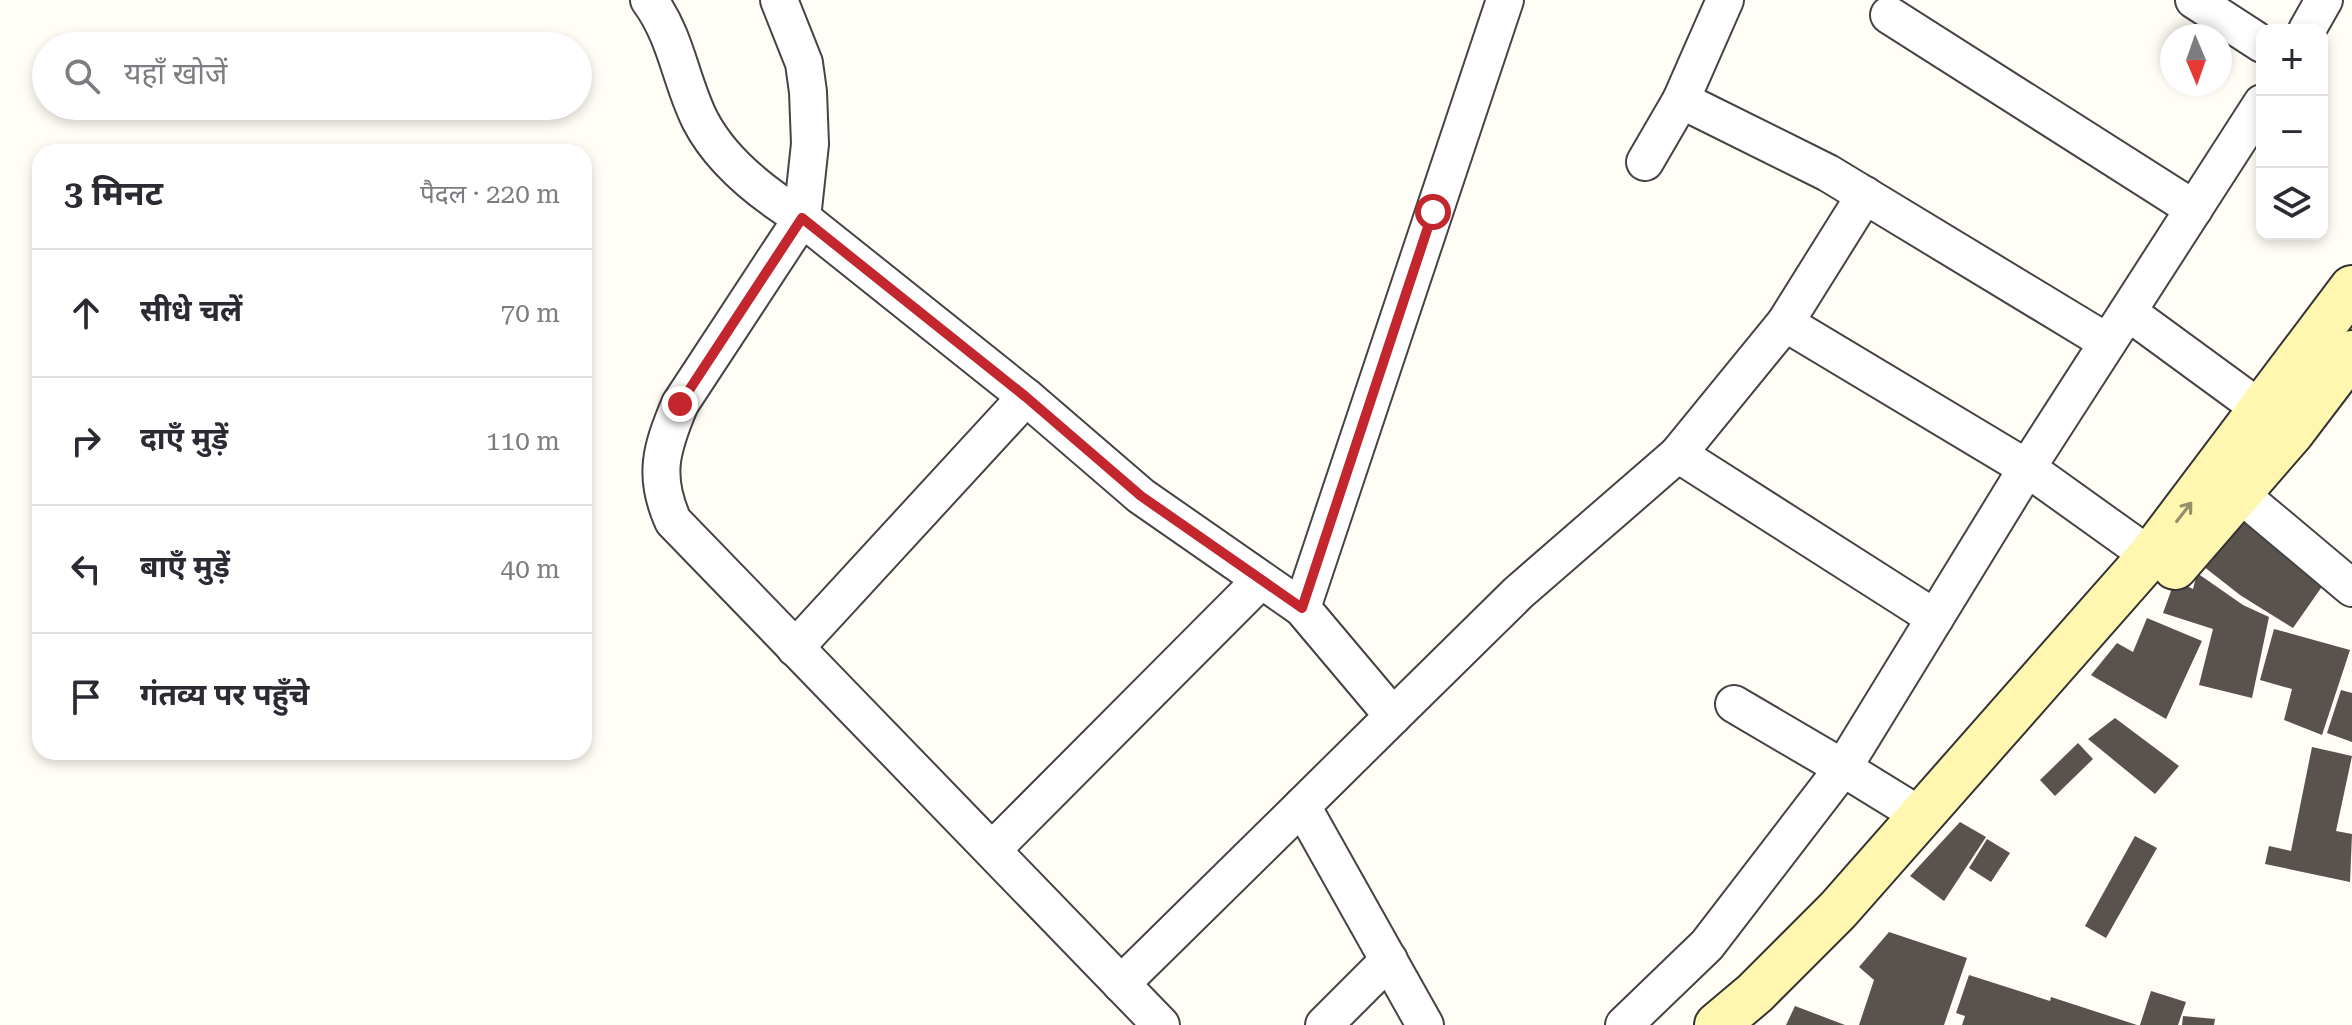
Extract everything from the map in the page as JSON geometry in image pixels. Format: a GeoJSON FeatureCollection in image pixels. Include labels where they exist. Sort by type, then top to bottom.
{"type":"FeatureCollection","features":[{"type":"Feature","properties":{"kind":"main road"},"geometry":{"type":"LineString","coordinates":[[1759,1025],[1855,929],[2240,494],[2352,288]]}},
{"type":"Feature","properties":{"kind":"main road"},"geometry":{"type":"LineString","coordinates":[[1717,1025],[1755,993],[1838,910],[2150,556],[2277,421],[2352,353]]}},
{"type":"Feature","properties":{"kind":"street"},"geometry":{"type":"LineString","coordinates":[[649,0],[662,17],[700,119],[721,150],[767,197],[802,218],[1026,397],[1141,496],[1302,608],[1393,716]]}},
{"type":"Feature","properties":{"kind":"street"},"geometry":{"type":"LineString","coordinates":[[779,0],[804,63],[808,92],[810,144],[802,218],[680,404],[666,438],[661,493],[673,521],[1161,1025]]}},
{"type":"Feature","properties":{"kind":"street"},"geometry":{"type":"LineString","coordinates":[[1302,608],[1505,0]]}},
{"type":"Feature","properties":{"kind":"street"},"geometry":{"type":"LineString","coordinates":[[1645,162],[1681,100],[1725,0]]}},
{"type":"Feature","properties":{"kind":"street"},"geometry":{"type":"LineString","coordinates":[[2194,0],[2256,40]]}},
{"type":"Feature","properties":{"kind":"street"},"geometry":{"type":"LineString","coordinates":[[2310,24],[2324,0]]}},
{"type":"Feature","properties":{"kind":"street"},"geometry":{"type":"LineString","coordinates":[[1889,15],[2194,209]]}},
{"type":"Feature","properties":{"kind":"street"},"geometry":{"type":"LineString","coordinates":[[1681,100],[1828,173],[2107,342]]}},
{"type":"Feature","properties":{"kind":"street"},"geometry":{"type":"LineString","coordinates":[[1624,1025],[1707,945],[1843,768],[2027,468],[2256,112]]}},
{"type":"Feature","properties":{"kind":"street"},"geometry":{"type":"LineString","coordinates":[[1121,984],[1518,593],[1678,454],[1785,323],[1865,195]]}},
{"type":"Feature","properties":{"kind":"street"},"geometry":{"type":"LineString","coordinates":[[2128,312],[2277,421]]}},
{"type":"Feature","properties":{"kind":"street"},"geometry":{"type":"LineString","coordinates":[[1785,323],[2027,468],[2150,556]]}},
{"type":"Feature","properties":{"kind":"street"},"geometry":{"type":"LineString","coordinates":[[795,648],[1026,397]]}},
{"type":"Feature","properties":{"kind":"street"},"geometry":{"type":"LineString","coordinates":[[1678,454],[1935,618]]}},
{"type":"Feature","properties":{"kind":"street"},"geometry":{"type":"LineString","coordinates":[[2240,494],[2352,588]]}},
{"type":"Feature","properties":{"kind":"street"},"geometry":{"type":"LineString","coordinates":[[992,850],[1261,580]]}},
{"type":"Feature","properties":{"kind":"street"},"geometry":{"type":"LineString","coordinates":[[1734,704],[1921,816]]}},
{"type":"Feature","properties":{"kind":"street"},"geometry":{"type":"LineString","coordinates":[[1302,806],[1425,1025]]}},
{"type":"Feature","properties":{"kind":"street"},"geometry":{"type":"LineString","coordinates":[[1324,1025],[1389,960]]}},
{"type":"Feature","properties":{"kind":"building"},"geometry":{"type":"Polygon","coordinates":[[[2237,516],[2328,578],[2293,628],[2240,595],[2203,566],[2237,516]]]}},
{"type":"Feature","properties":{"kind":"building"},"geometry":{"type":"Polygon","coordinates":[[[2197,573],[2243,605],[2269,617],[2252,698],[2199,685],[2213,629],[2163,613],[2175,580],[2193,589],[2197,573]]]}},
{"type":"Feature","properties":{"kind":"building"},"geometry":{"type":"Polygon","coordinates":[[[2147,618],[2202,641],[2166,719],[2091,675],[2117,643],[2133,652],[2147,618]]]}},
{"type":"Feature","properties":{"kind":"building"},"geometry":{"type":"Polygon","coordinates":[[[2274,629],[2350,650],[2322,735],[2284,720],[2292,689],[2260,680],[2274,629]]]}},
{"type":"Feature","properties":{"kind":"building"},"geometry":{"type":"Polygon","coordinates":[[[2341,690],[2352,693],[2352,742],[2327,733],[2341,690]]]}},
{"type":"Feature","properties":{"kind":"building"},"geometry":{"type":"Polygon","coordinates":[[[2115,718],[2179,766],[2155,794],[2088,739],[2115,718]]]}},
{"type":"Feature","properties":{"kind":"building"},"geometry":{"type":"Polygon","coordinates":[[[2078,743],[2093,759],[2055,796],[2040,780],[2078,743]]]}},
{"type":"Feature","properties":{"kind":"building"},"geometry":{"type":"Polygon","coordinates":[[[2312,747],[2352,756],[2336,831],[2352,834],[2350,882],[2265,864],[2269,846],[2291,851],[2312,747]]]}},
{"type":"Feature","properties":{"kind":"building"},"geometry":{"type":"Polygon","coordinates":[[[1960,822],[1986,837],[1944,901],[1910,876],[1960,822]]]}},
{"type":"Feature","properties":{"kind":"building"},"geometry":{"type":"Polygon","coordinates":[[[2135,836],[2157,848],[2106,938],[2085,926],[2135,836]]]}},
{"type":"Feature","properties":{"kind":"building"},"geometry":{"type":"Polygon","coordinates":[[[1987,839],[2010,853],[1991,882],[1969,868],[1987,839]]]}},
{"type":"Feature","properties":{"kind":"building"},"geometry":{"type":"Polygon","coordinates":[[[1889,932],[1967,958],[1944,1025],[1859,1025],[1874,980],[1859,967],[1889,932]]]}},
{"type":"Feature","properties":{"kind":"building"},"geometry":{"type":"Polygon","coordinates":[[[1969,975],[2137,1025],[1962,1025],[1965,1016],[1956,1013],[1969,975]]]}},
{"type":"Feature","properties":{"kind":"building"},"geometry":{"type":"Polygon","coordinates":[[[2151,991],[2186,1002],[2178,1025],[2140,1025],[2151,991]]]}},
{"type":"Feature","properties":{"kind":"building"},"geometry":{"type":"Polygon","coordinates":[[[1795,1006],[1845,1025],[1786,1025],[1795,1006]]]}},
{"type":"Feature","properties":{"kind":"building"},"geometry":{"type":"Polygon","coordinates":[[[2183,1016],[2215,1019],[2214,1025],[2182,1025],[2183,1016]]]}},
{"type":"Feature","properties":{"kind":"route"},"geometry":{"type":"LineString","coordinates":[[680,404],[802,218],[1026,397],[1141,496],[1302,608],[1433,212]]}}]}
